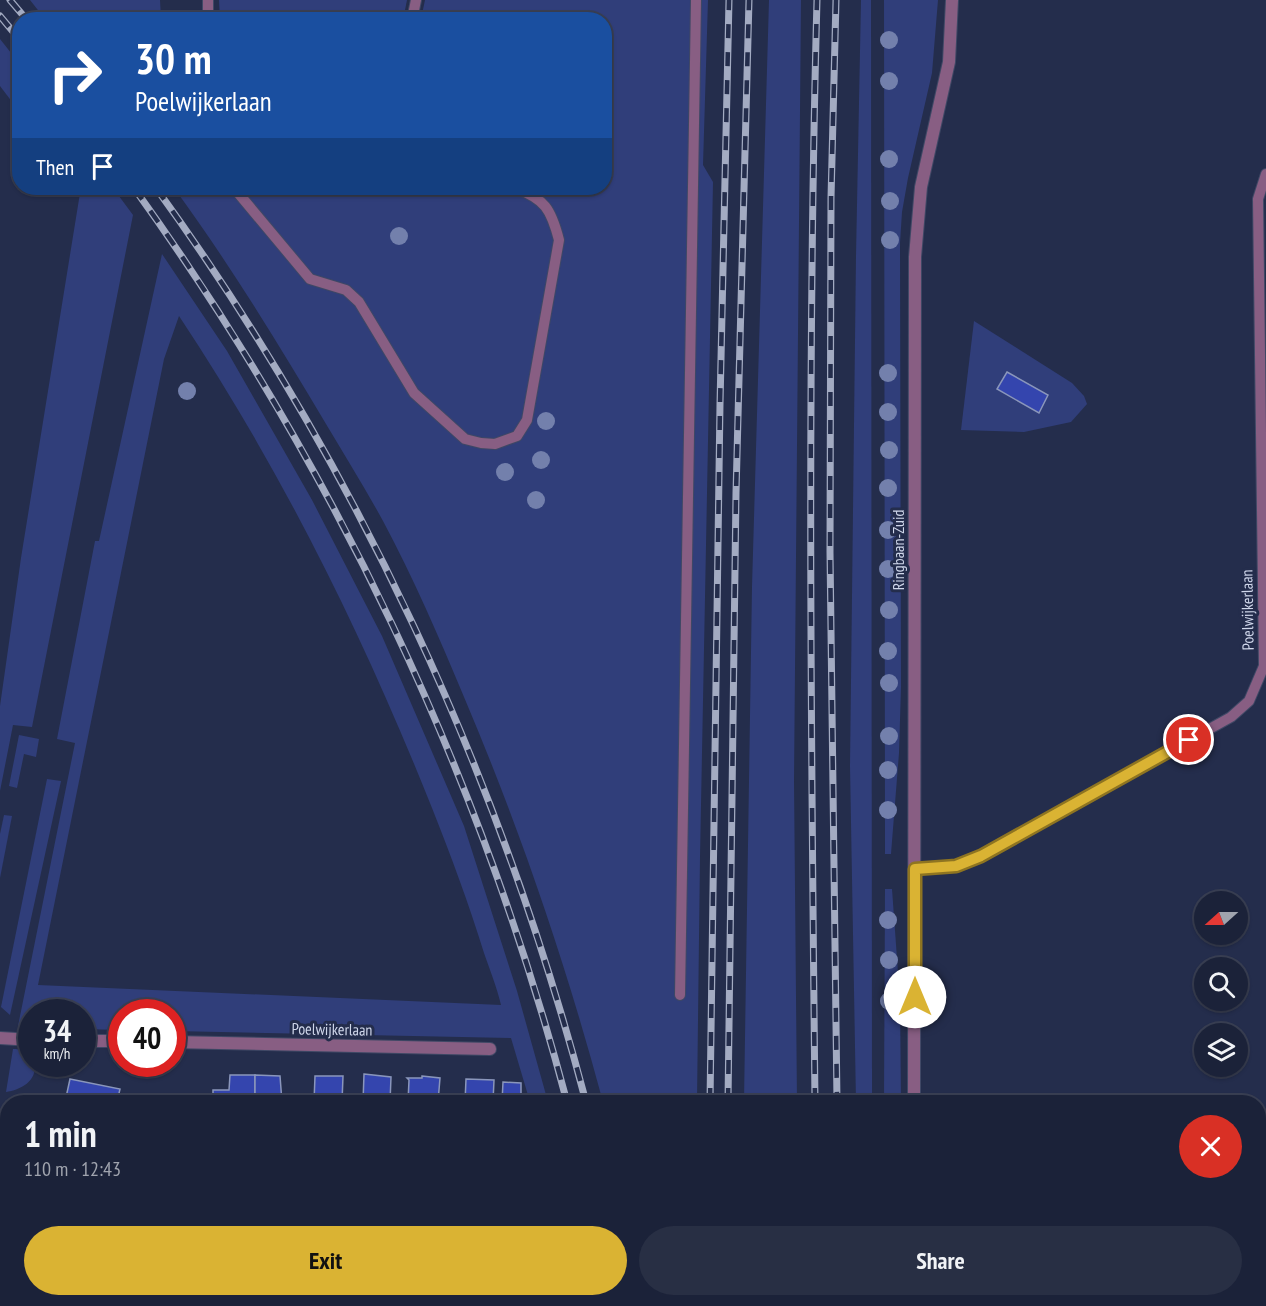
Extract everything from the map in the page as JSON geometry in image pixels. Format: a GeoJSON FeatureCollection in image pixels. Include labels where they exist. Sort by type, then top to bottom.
{"type":"FeatureCollection","features":[{"type":"Feature","properties":{"kind":"street","name":"Ringbaan-Zuid"},"geometry":{"type":"LineString","coordinates":[[915,1095],[915,256],[921,188],[949,62],[952,0]]}},
{"type":"Feature","properties":{"kind":"street"},"geometry":{"type":"LineString","coordinates":[[0,1038],[18,1039]]}},
{"type":"Feature","properties":{"kind":"street","name":"Poelwijkerlaan"},"geometry":{"type":"LineString","coordinates":[[186,1042],[490,1049]]}},
{"type":"Feature","properties":{"kind":"lane"},"geometry":{"type":"LineString","coordinates":[[680,995],[696,0]]}},
{"type":"Feature","properties":{"kind":"lane","name":"Poelwijkerlaan"},"geometry":{"type":"LineString","coordinates":[[915,869],[956,866],[981,856],[1231,717],[1249,701],[1264,666],[1258,200],[1266,174]]}},
{"type":"Feature","properties":{"kind":"lane"},"geometry":{"type":"LineString","coordinates":[[240,195],[310,279],[346,290],[359,302],[414,393],[465,438],[495,444],[518,436],[527,420],[559,240],[545,204],[532,195]]}},
{"type":"Feature","properties":{"kind":"shaded area"},"geometry":{"type":"Polygon","coordinates":[[[30,0],[160,0],[161,12],[39,12],[30,0]]]}},
{"type":"Feature","properties":{"kind":"shaded area"},"geometry":{"type":"Polygon","coordinates":[[[219,0],[407,0],[405,12],[220,12],[219,0]]]}},
{"type":"Feature","properties":{"kind":"shaded area"},"geometry":{"type":"Polygon","coordinates":[[[425,0],[708,0],[703,165],[713,182],[697,1095],[601,1095],[558,948],[523,847],[485,747],[415,585],[376,509],[290,364],[234,274],[179,195],[612,195],[612,12],[422,12],[425,0]]]}},
{"type":"Feature","properties":{"kind":"shaded area"},"geometry":{"type":"Polygon","coordinates":[[[769,0],[801,0],[794,781],[797,1095],[744,1095],[752,587],[769,0]]]}},
{"type":"Feature","properties":{"kind":"shaded area"},"geometry":{"type":"Polygon","coordinates":[[[861,0],[871,0],[872,1095],[856,1095],[850,766],[861,0]]]}},
{"type":"Feature","properties":{"kind":"shaded area"},"geometry":{"type":"Polygon","coordinates":[[[884,0],[938,0],[932,73],[908,178],[902,212],[900,243],[901,687],[899,753],[891,854],[885,854],[884,0]]]}},
{"type":"Feature","properties":{"kind":"shaded area"},"geometry":{"type":"Polygon","coordinates":[[[0,39],[12,54],[12,102],[0,86],[0,39]]]}},
{"type":"Feature","properties":{"kind":"shaded area"},"geometry":{"type":"Polygon","coordinates":[[[80,195],[118,195],[133,215],[32,727],[13,725],[0,791],[0,706],[21,558],[80,195]]]}},
{"type":"Feature","properties":{"kind":"shaded area"},"geometry":{"type":"Polygon","coordinates":[[[162,254],[227,351],[312,500],[382,636],[464,826],[517,991],[546,1095],[528,1095],[511,1038],[186,1031],[186,999],[108,999],[108,1030],[96,1029],[96,999],[23,999],[75,743],[57,739],[95,541],[99,541],[162,254]],[[179,316],[164,359],[38,985],[501,1005],[446,844],[406,744],[349,617],[286,494],[217,375],[179,316]]]}},
{"type":"Feature","properties":{"kind":"shaded area"},"geometry":{"type":"Polygon","coordinates":[[[974,321],[1072,383],[1084,396],[1087,404],[1071,422],[1024,432],[961,430],[974,321]]]}},
{"type":"Feature","properties":{"kind":"shaded area"},"geometry":{"type":"Polygon","coordinates":[[[19,735],[39,739],[36,757],[24,754],[17,788],[9,786],[19,735]]]}},
{"type":"Feature","properties":{"kind":"shaded area"},"geometry":{"type":"Polygon","coordinates":[[[47,779],[61,781],[10,1015],[1,1007],[47,779]]]}},
{"type":"Feature","properties":{"kind":"shaded area"},"geometry":{"type":"Polygon","coordinates":[[[4,815],[12,816],[0,878],[0,834],[4,815]]]}},
{"type":"Feature","properties":{"kind":"shaded area"},"geometry":{"type":"Polygon","coordinates":[[[885,889],[892,889],[900,1000],[901,1095],[884,1095],[885,889]]]}},
{"type":"Feature","properties":{"kind":"shaded area"},"geometry":{"type":"Polygon","coordinates":[[[13,1049],[18,1049],[18,1077],[32,1077],[27,1084],[6,1092],[13,1049]]]}},
{"type":"Feature","properties":{"kind":"building"},"geometry":{"type":"Polygon","coordinates":[[[1007,372],[1048,395],[1039,413],[997,389],[1007,372]]]}},
{"type":"Feature","properties":{"kind":"building"},"geometry":{"type":"Polygon","coordinates":[[[364,1074],[391,1077],[390,1095],[363,1095],[364,1074]]]}},
{"type":"Feature","properties":{"kind":"building"},"geometry":{"type":"Polygon","coordinates":[[[230,1075],[255,1075],[255,1095],[213,1095],[213,1090],[229,1090],[230,1075]]]}},
{"type":"Feature","properties":{"kind":"building"},"geometry":{"type":"Polygon","coordinates":[[[255,1075],[280,1076],[281,1095],[255,1095],[255,1075]]]}},
{"type":"Feature","properties":{"kind":"building"},"geometry":{"type":"Polygon","coordinates":[[[315,1076],[343,1076],[342,1095],[314,1095],[315,1076]]]}},
{"type":"Feature","properties":{"kind":"building"},"geometry":{"type":"Polygon","coordinates":[[[422,1076],[440,1078],[439,1095],[408,1095],[409,1080],[407,1078],[422,1078],[422,1076]]]}},
{"type":"Feature","properties":{"kind":"building"},"geometry":{"type":"Polygon","coordinates":[[[70,1079],[120,1089],[119,1095],[67,1095],[70,1079]]]}},
{"type":"Feature","properties":{"kind":"building"},"geometry":{"type":"Polygon","coordinates":[[[466,1079],[494,1080],[493,1095],[465,1095],[466,1079]]]}},
{"type":"Feature","properties":{"kind":"building"},"geometry":{"type":"Polygon","coordinates":[[[503,1082],[521,1083],[521,1095],[502,1095],[503,1082]]]}},
{"type":"Feature","properties":{"kind":"railway"},"geometry":{"type":"LineString","coordinates":[[10,0],[20,12]]}},
{"type":"Feature","properties":{"kind":"railway"},"geometry":{"type":"LineString","coordinates":[[710,1095],[720,404],[729,0]]}},
{"type":"Feature","properties":{"kind":"railway"},"geometry":{"type":"LineString","coordinates":[[728,1095],[736,493],[749,0]]}},
{"type":"Feature","properties":{"kind":"railway"},"geometry":{"type":"LineString","coordinates":[[815,1095],[811,413],[817,0]]}},
{"type":"Feature","properties":{"kind":"railway"},"geometry":{"type":"LineString","coordinates":[[836,0],[831,198],[830,552],[837,1095]]}},
{"type":"Feature","properties":{"kind":"railway"},"geometry":{"type":"LineString","coordinates":[[0,16],[12,30]]}},
{"type":"Feature","properties":{"kind":"railway"},"geometry":{"type":"LineString","coordinates":[[139,195],[206,293],[273,401],[336,512],[392,625],[444,741],[491,859],[532,980],[565,1095]]}},
{"type":"Feature","properties":{"kind":"railway"},"geometry":{"type":"LineString","coordinates":[[161,195],[228,293],[295,400],[357,511],[413,625],[465,741],[511,860],[551,980],[584,1095]]}},
{"type":"Feature","properties":{"kind":"route"},"geometry":{"type":"LineString","coordinates":[[915,997],[915,869],[956,866],[981,856],[1189,740]]}}]}
